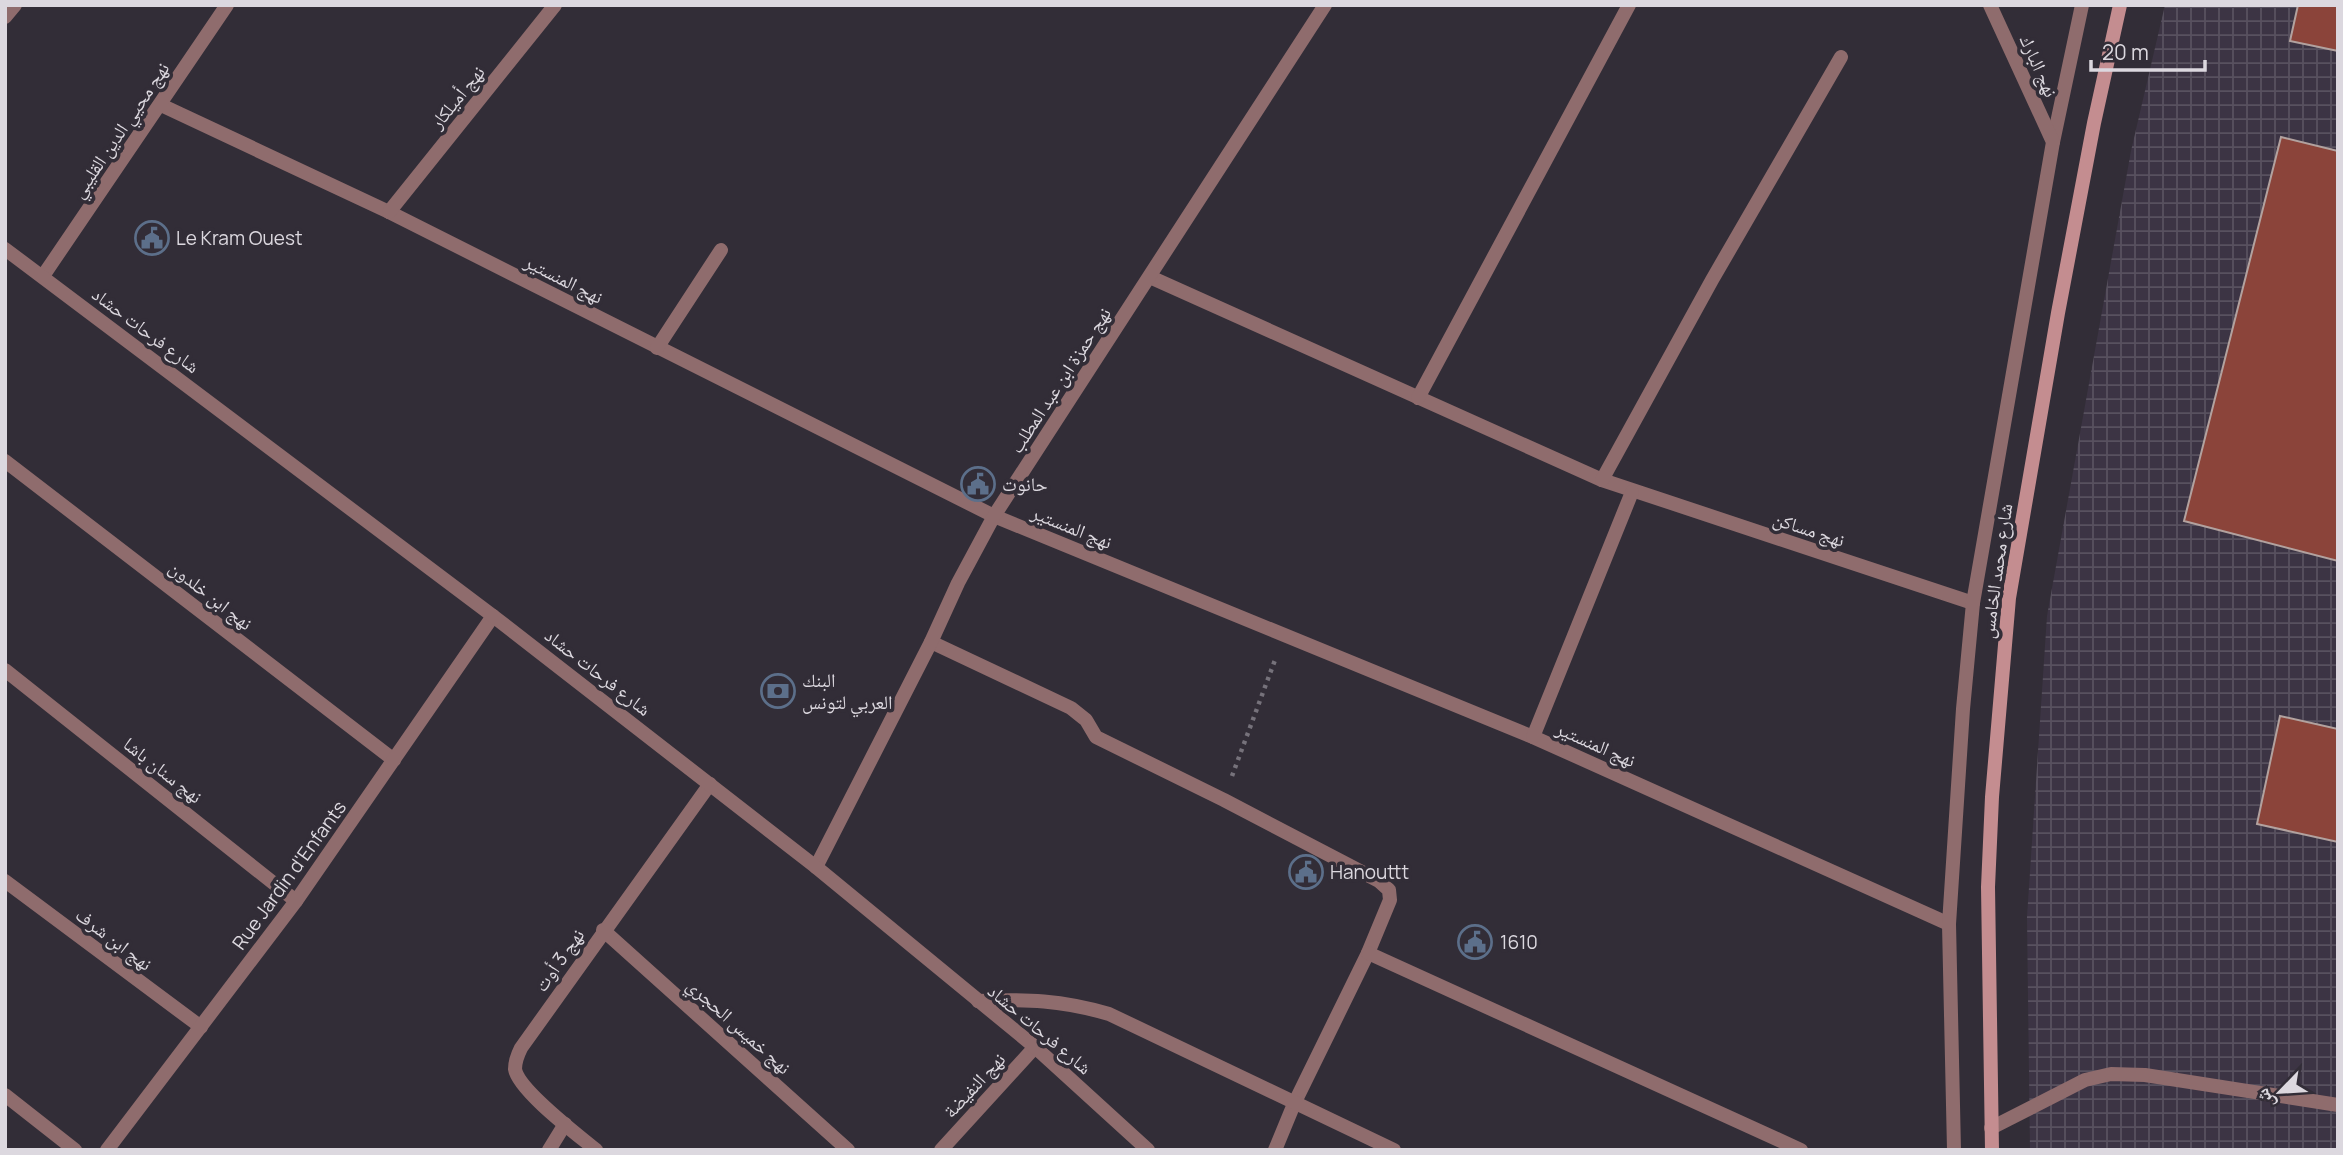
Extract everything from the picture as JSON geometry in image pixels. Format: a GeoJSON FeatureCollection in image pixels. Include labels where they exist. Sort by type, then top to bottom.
{"type":"FeatureCollection","features":[{"type":"Feature","properties":{"kind":"main road","name":"شارع محمد الخامس"},"geometry":{"type":"LineString","coordinates":[[1992,1150],[1988,887],[1992,797],[2009,598],[2058,313],[2094,123],[2120,5]]}},
{"type":"Feature","properties":{"kind":"street"},"geometry":{"type":"LineString","coordinates":[[5,17],[15,5]]}},
{"type":"Feature","properties":{"kind":"street","name":"نهج محيي الدين القليبي"},"geometry":{"type":"LineString","coordinates":[[43,276],[227,5]]}},
{"type":"Feature","properties":{"kind":"street","name":"نهج أميلكار"},"geometry":{"type":"LineString","coordinates":[[389,212],[555,5]]}},
{"type":"Feature","properties":{"kind":"street","name":"نهج حمزة ابن عبد المطلب"},"geometry":{"type":"LineString","coordinates":[[816,867],[994,516],[1325,5]]}},
{"type":"Feature","properties":{"kind":"street"},"geometry":{"type":"LineString","coordinates":[[1418,398],[1629,5]]}},
{"type":"Feature","properties":{"kind":"street","name":"نهج البارك"},"geometry":{"type":"LineString","coordinates":[[1990,5],[2053,142]]}},
{"type":"Feature","properties":{"kind":"street"},"geometry":{"type":"LineString","coordinates":[[1954,1150],[1949,924],[1957,787],[1973,603],[2053,142],[2081,5]]}},
{"type":"Feature","properties":{"kind":"street"},"geometry":{"type":"LineString","coordinates":[[1602,480],[1712,280],[1841,57]]}},
{"type":"Feature","properties":{"kind":"street","name":"نهج المنستير"},"geometry":{"type":"LineString","coordinates":[[161,105],[389,212],[994,516],[1533,737],[1949,924]]}},
{"type":"Feature","properties":{"kind":"street","name":"شارع فرحات حشاد"},"geometry":{"type":"LineString","coordinates":[[5,249],[493,616],[816,867],[1035,1047],[1148,1150]]}},
{"type":"Feature","properties":{"kind":"street"},"geometry":{"type":"LineString","coordinates":[[657,348],[721,250]]}},
{"type":"Feature","properties":{"kind":"street","name":"نهج مساكن"},"geometry":{"type":"LineString","coordinates":[[1150,277],[1632,492],[1973,603]]}},
{"type":"Feature","properties":{"kind":"street","name":"نهج ابن خلدون"},"geometry":{"type":"LineString","coordinates":[[5,461],[394,761]]}},
{"type":"Feature","properties":{"kind":"street"},"geometry":{"type":"LineString","coordinates":[[1533,737],[1632,492]]}},
{"type":"Feature","properties":{"kind":"street","name":"Rue Jardin d'Enfants"},"geometry":{"type":"LineString","coordinates":[[107,1150],[296,901],[493,616]]}},
{"type":"Feature","properties":{"kind":"street"},"geometry":{"type":"LineString","coordinates":[[931,642],[1071,708],[1086,720],[1096,737],[1224,800],[1389,890],[1390,900],[1368,953],[1294,1104],[1275,1150]]}},
{"type":"Feature","properties":{"kind":"street","name":"نهج سنان باشا"},"geometry":{"type":"LineString","coordinates":[[5,670],[296,901]]}},
{"type":"Feature","properties":{"kind":"street","name":"نهج 3 أوت"},"geometry":{"type":"LineString","coordinates":[[596,1150],[523,1085],[515,1069],[516,1059],[603,930],[710,784]]}},
{"type":"Feature","properties":{"kind":"street","name":"نهج ابن شرف"},"geometry":{"type":"LineString","coordinates":[[5,881],[201,1027]]}},
{"type":"Feature","properties":{"kind":"street","name":"نهج خميس الحجري"},"geometry":{"type":"LineString","coordinates":[[603,930],[848,1150]]}},
{"type":"Feature","properties":{"kind":"street"},"geometry":{"type":"LineString","coordinates":[[1368,953],[1801,1150]]}},
{"type":"Feature","properties":{"kind":"street"},"geometry":{"type":"LineString","coordinates":[[978,1001],[1051,1001],[1075,1004],[1108,1014],[1394,1150]]}},
{"type":"Feature","properties":{"kind":"street","name":"نهج النفيضة"},"geometry":{"type":"LineString","coordinates":[[941,1150],[1035,1047]]}},
{"type":"Feature","properties":{"kind":"street"},"geometry":{"type":"LineString","coordinates":[[1991,1128],[2085,1080],[2111,1074],[2145,1075],[2338,1105]]}},
{"type":"Feature","properties":{"kind":"street"},"geometry":{"type":"LineString","coordinates":[[5,1095],[75,1150]]}},
{"type":"Feature","properties":{"kind":"street"},"geometry":{"type":"LineString","coordinates":[[549,1150],[565,1124]]}},
{"type":"Feature","properties":{"kind":"path"},"geometry":{"type":"LineString","coordinates":[[1224,800],[1284,635]]}},
{"type":"Feature","properties":{"kind":"shaded area"},"geometry":{"type":"Polygon","coordinates":[[[2165,5],[2338,5],[2338,1150],[2030,1150],[2027,917],[2047,616],[2131,151],[2165,5]]]}},
{"type":"Feature","properties":{"kind":"building"},"geometry":{"type":"Polygon","coordinates":[[[2298,5],[2338,5],[2338,51],[2290,41],[2298,5]]]}},
{"type":"Feature","properties":{"kind":"building"},"geometry":{"type":"Polygon","coordinates":[[[2281,137],[2338,151],[2338,561],[2184,521],[2281,137]]]}},
{"type":"Feature","properties":{"kind":"building"},"geometry":{"type":"Polygon","coordinates":[[[2280,716],[2338,729],[2338,842],[2257,824],[2280,716]]]}},
{"type":"Feature","properties":{"kind":"place","name":"Le Kram Ouest"},"geometry":{"type":"Point","coordinates":[152,238]}},
{"type":"Feature","properties":{"kind":"place","name":"حانوت"},"geometry":{"type":"Point","coordinates":[978,484]}},
{"type":"Feature","properties":{"kind":"place","name":"البنك العربي لتونس"},"geometry":{"type":"Point","coordinates":[778,691]}},
{"type":"Feature","properties":{"kind":"place","name":"Hanouttt"},"geometry":{"type":"Point","coordinates":[1306,872]}},
{"type":"Feature","properties":{"kind":"place","name":"1610"},"geometry":{"type":"Point","coordinates":[1475,942]}}]}
